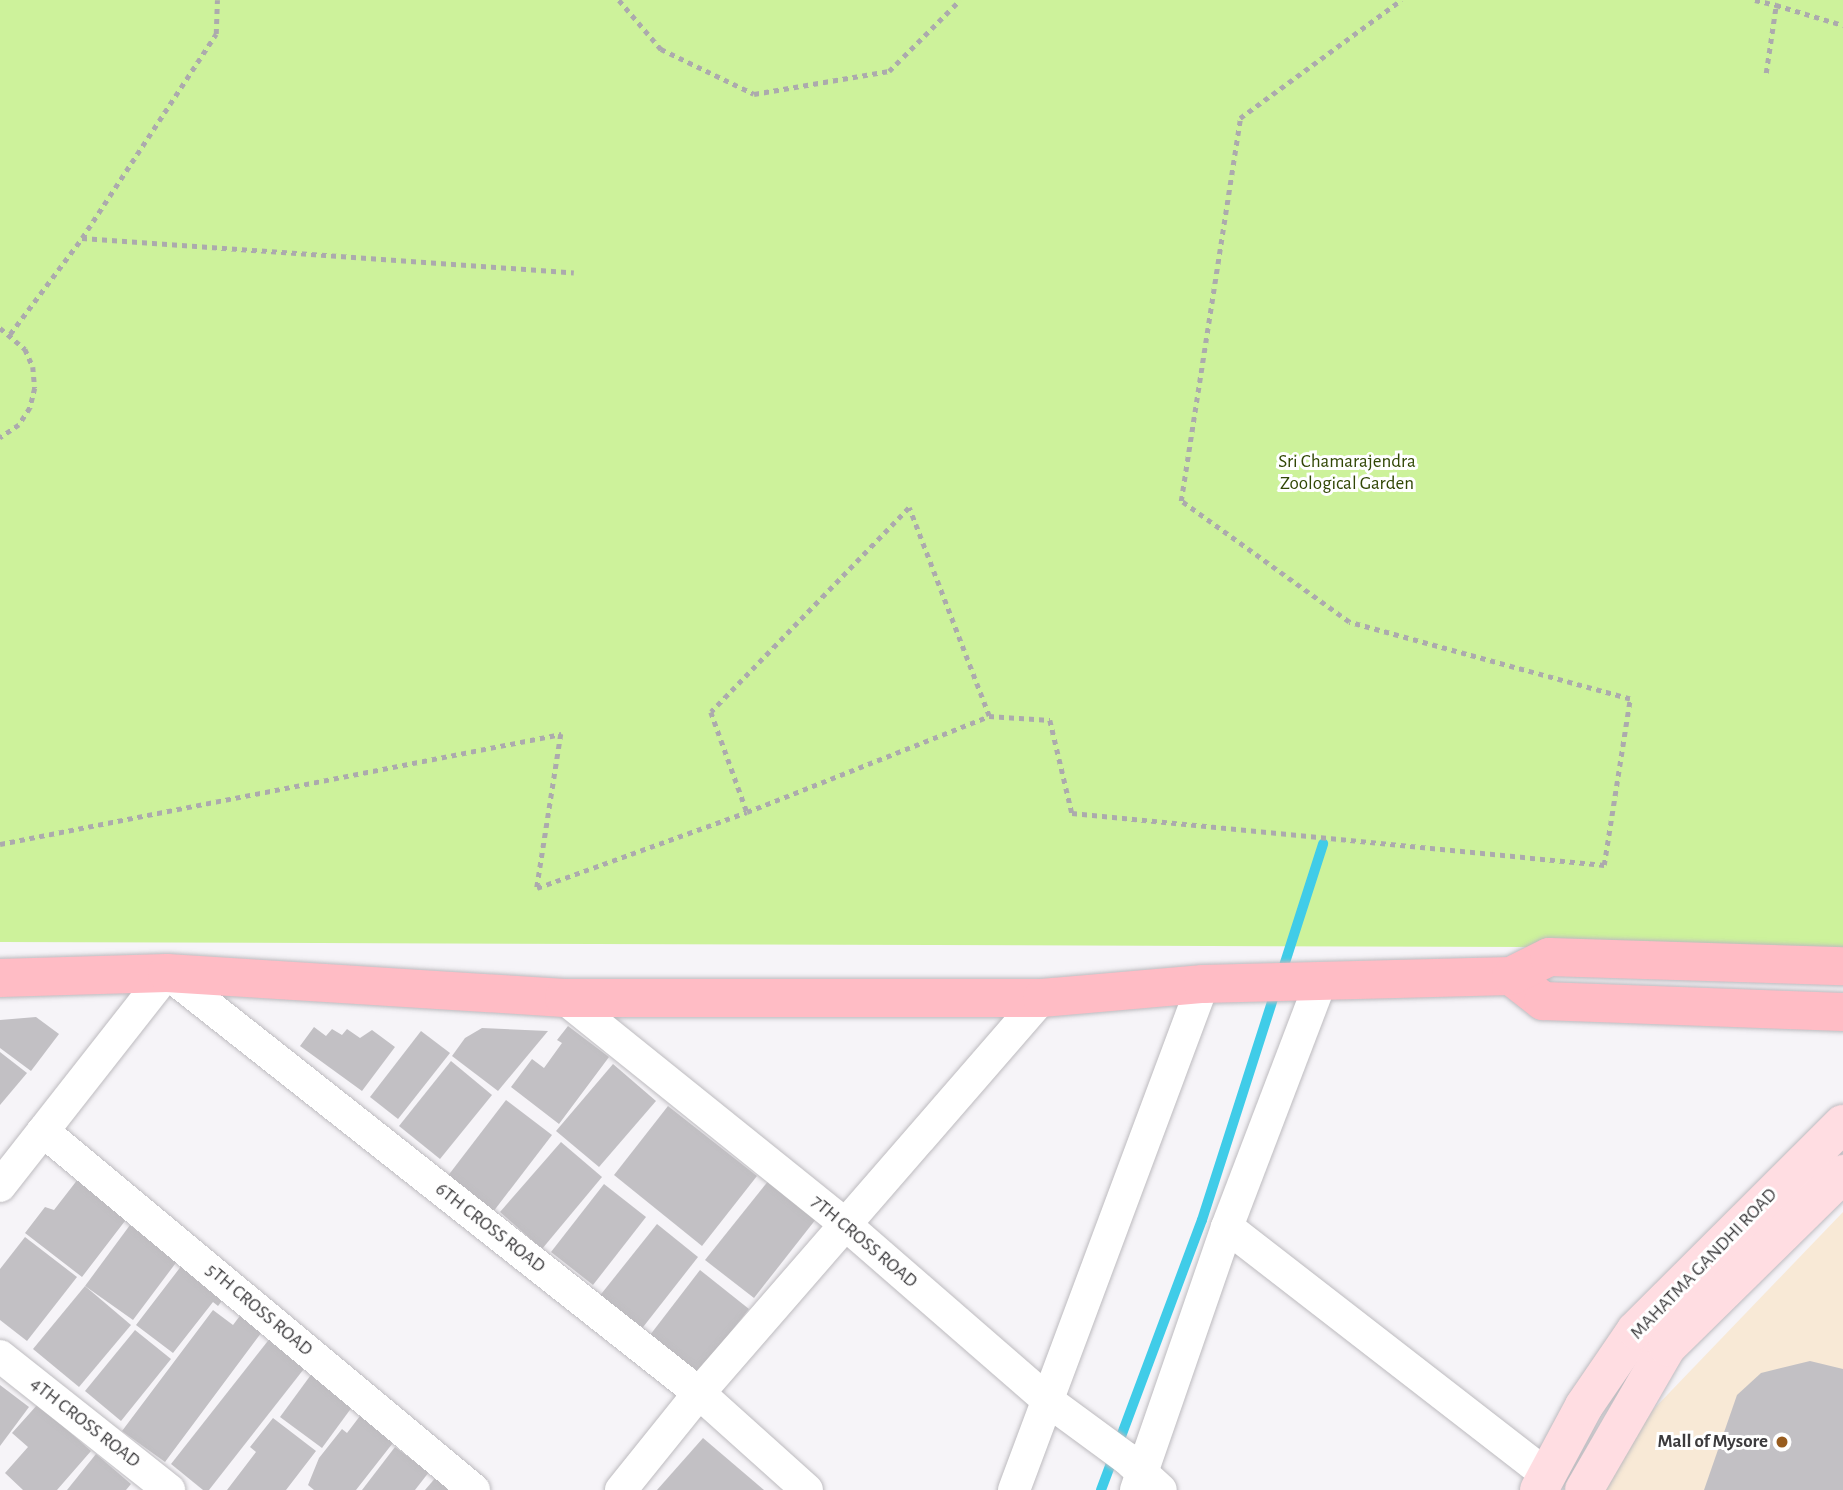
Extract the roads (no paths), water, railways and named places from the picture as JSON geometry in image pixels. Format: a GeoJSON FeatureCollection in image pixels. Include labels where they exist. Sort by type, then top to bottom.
{"type":"FeatureCollection","features":[{"type":"Feature","properties":{"kind":"main road"},"geometry":{"type":"LineString","coordinates":[[0,978],[167,973],[564,998],[1042,998],[1211,984],[1311,984],[1511,976],[1549,957],[1843,966]]}},
{"type":"Feature","properties":{"kind":"main road"},"geometry":{"type":"LineString","coordinates":[[1511,976],[1543,1001],[1843,1012]]}},
{"type":"Feature","properties":{"kind":"main road","name":"MAHATMA GANDHI ROAD"},"geometry":{"type":"LineString","coordinates":[[1543,1482],[1584,1406],[1636,1330],[1843,1124]]}},
{"type":"Feature","properties":{"kind":"main road","name":"MAHATMA GANDHI ROAD"},"geometry":{"type":"LineString","coordinates":[[1584,1490],[1667,1347],[1843,1174]]}},
{"type":"Feature","properties":{"kind":"street"},"geometry":{"type":"LineString","coordinates":[[0,1186],[167,973]]}},
{"type":"Feature","properties":{"kind":"street","name":"6TH CROSS ROAD"},"geometry":{"type":"LineString","coordinates":[[167,973],[699,1393],[807,1490]]}},
{"type":"Feature","properties":{"kind":"street"},"geometry":{"type":"LineString","coordinates":[[1014,1490],[1211,984]]}},
{"type":"Feature","properties":{"kind":"street"},"geometry":{"type":"LineString","coordinates":[[1142,1478],[1311,984]]}},
{"type":"Feature","properties":{"kind":"street","name":"7TH CROSS ROAD"},"geometry":{"type":"LineString","coordinates":[[564,998],[846,1225],[1047,1401],[1089,1430],[1142,1478]]}},
{"type":"Feature","properties":{"kind":"street"},"geometry":{"type":"LineString","coordinates":[[621,1490],[699,1393],[1042,998]]}},
{"type":"Feature","properties":{"kind":"street","name":"5TH CROSS ROAD"},"geometry":{"type":"LineString","coordinates":[[43,1131],[474,1490]]}},
{"type":"Feature","properties":{"kind":"street"},"geometry":{"type":"LineString","coordinates":[[1227,1227],[1543,1482]]}},
{"type":"Feature","properties":{"kind":"street","name":"4TH CROSS ROAD"},"geometry":{"type":"LineString","coordinates":[[0,1356],[169,1490]]}},
{"type":"Feature","properties":{"kind":"waterway"},"geometry":{"type":"LineString","coordinates":[[1281,975],[1323,844]]}},
{"type":"Feature","properties":{"kind":"waterway"},"geometry":{"type":"LineString","coordinates":[[1101,1490],[1202,1220],[1276,990]]}},
{"type":"Feature","properties":{"kind":"place","name":"Mall of Mysore"},"geometry":{"type":"Point","coordinates":[1782,1442]}},
{"type":"Feature","properties":{"kind":"park label","name":"Sri Chamarajendra Zoological Garden"},"geometry":{"type":"Point","coordinates":[1347,473]}}]}
